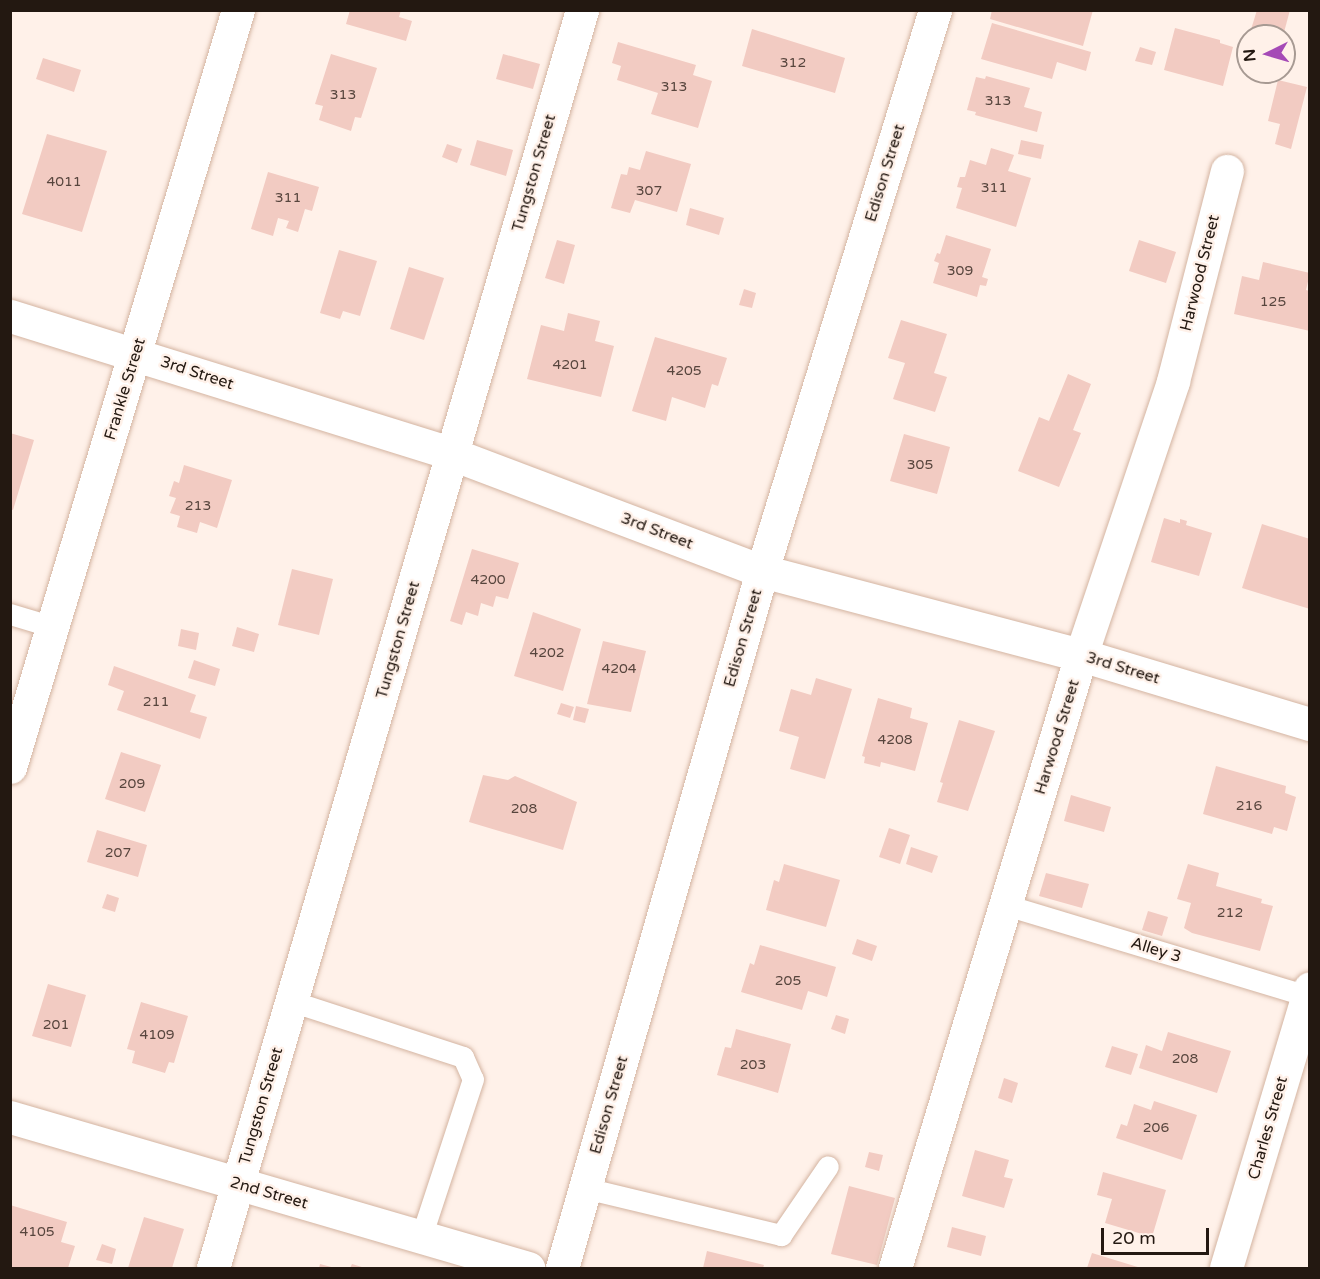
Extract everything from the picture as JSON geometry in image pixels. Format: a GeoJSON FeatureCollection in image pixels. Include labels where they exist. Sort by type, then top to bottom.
{"type":"FeatureCollection","features":[{"type":"Feature","properties":{"kind":"street","name":"Frankle Street"},"geometry":{"type":"LineString","coordinates":[[10,767],[238,10]]}},
{"type":"Feature","properties":{"kind":"street","name":"Tungston Street"},"geometry":{"type":"LineString","coordinates":[[213,1269],[582,10]]}},
{"type":"Feature","properties":{"kind":"street","name":"Edison Street"},"geometry":{"type":"LineString","coordinates":[[562,1269],[762,571],[935,10]]}},
{"type":"Feature","properties":{"kind":"street","name":"Harwood Street"},"geometry":{"type":"LineString","coordinates":[[896,1269],[1082,656],[1173,381],[1227,171]]}},
{"type":"Feature","properties":{"kind":"street","name":"3rd Street"},"geometry":{"type":"LineString","coordinates":[[10,316],[135,353],[452,454],[762,571],[1082,656],[1310,724]]}},
{"type":"Feature","properties":{"kind":"street","name":"Charles Street"},"geometry":{"type":"LineString","coordinates":[[1226,1269],[1308,992]]}},
{"type":"Feature","properties":{"kind":"street","name":"2nd Street"},"geometry":{"type":"LineString","coordinates":[[10,1117],[528,1269]]}},
{"type":"Feature","properties":{"kind":"lane"},"geometry":{"type":"LineString","coordinates":[[10,614],[52,627]]}},
{"type":"Feature","properties":{"kind":"lane","name":"Alley 3"},"geometry":{"type":"LineString","coordinates":[[1006,905],[1308,992]]}},
{"type":"Feature","properties":{"kind":"lane"},"geometry":{"type":"LineString","coordinates":[[291,1001],[463,1057],[473,1079],[420,1237]]}},
{"type":"Feature","properties":{"kind":"lane"},"geometry":{"type":"LineString","coordinates":[[585,1188],[781,1235],[828,1166]]}},
{"type":"Feature","properties":{"kind":"building"},"geometry":{"type":"Polygon","coordinates":[[[350,10],[401,10],[399,17],[412,21],[406,41],[346,24],[350,10]]]}},
{"type":"Feature","properties":{"kind":"building"},"geometry":{"type":"Polygon","coordinates":[[[992,10],[1093,10],[1083,46],[990,19],[992,10]]]}},
{"type":"Feature","properties":{"kind":"building"},"geometry":{"type":"Polygon","coordinates":[[[1257,10],[1290,10],[1286,24],[1253,24],[1257,10]]]}},
{"type":"Feature","properties":{"kind":"building"},"geometry":{"type":"Polygon","coordinates":[[[992,23],[1091,52],[1086,71],[1057,62],[1052,79],[981,59],[992,23]]]}},
{"type":"Feature","properties":{"kind":"building"},"geometry":{"type":"Polygon","coordinates":[[[1175,28],[1220,40],[1220,43],[1233,47],[1223,86],[1164,70],[1175,28]]]}},
{"type":"Feature","properties":{"kind":"building"},"geometry":{"type":"Polygon","coordinates":[[[752,29],[845,58],[835,93],[742,66],[752,29]]]}},
{"type":"Feature","properties":{"kind":"building"},"geometry":{"type":"Polygon","coordinates":[[[618,42],[696,65],[693,75],[712,81],[698,128],[651,114],[658,93],[617,80],[621,66],[612,63],[618,42]]]}},
{"type":"Feature","properties":{"kind":"building"},"geometry":{"type":"Polygon","coordinates":[[[1140,47],[1156,52],[1152,65],[1135,61],[1140,47]]]}},
{"type":"Feature","properties":{"kind":"building"},"geometry":{"type":"Polygon","coordinates":[[[331,54],[377,68],[361,118],[355,117],[351,131],[319,120],[323,106],[315,104],[331,54]]]}},
{"type":"Feature","properties":{"kind":"building"},"geometry":{"type":"Polygon","coordinates":[[[503,54],[540,64],[533,89],[496,79],[503,54]]]}},
{"type":"Feature","properties":{"kind":"building"},"geometry":{"type":"Polygon","coordinates":[[[43,58],[81,70],[74,92],[36,79],[43,58]]]}},
{"type":"Feature","properties":{"kind":"building"},"geometry":{"type":"Polygon","coordinates":[[[986,76],[1030,88],[1024,107],[1042,112],[1037,132],[975,115],[976,112],[967,110],[976,77],[985,79],[986,76]]]}},
{"type":"Feature","properties":{"kind":"building"},"geometry":{"type":"Polygon","coordinates":[[[1277,84],[1307,87],[1291,149],[1275,144],[1280,124],[1268,121],[1277,84]]]}},
{"type":"Feature","properties":{"kind":"building"},"geometry":{"type":"Polygon","coordinates":[[[47,134],[107,151],[82,232],[22,214],[47,134]]]}},
{"type":"Feature","properties":{"kind":"building"},"geometry":{"type":"Polygon","coordinates":[[[477,140],[513,150],[506,176],[470,165],[477,140]]]}},
{"type":"Feature","properties":{"kind":"building"},"geometry":{"type":"Polygon","coordinates":[[[1021,140],[1044,145],[1041,159],[1018,154],[1021,140]]]}},
{"type":"Feature","properties":{"kind":"building"},"geometry":{"type":"Polygon","coordinates":[[[447,144],[462,149],[457,163],[442,157],[447,144]]]}},
{"type":"Feature","properties":{"kind":"building"},"geometry":{"type":"Polygon","coordinates":[[[991,148],[1014,155],[1008,171],[1031,178],[1016,227],[956,208],[962,188],[957,187],[960,177],[965,177],[970,160],[986,165],[991,148]]]}},
{"type":"Feature","properties":{"kind":"building"},"geometry":{"type":"Polygon","coordinates":[[[646,151],[691,164],[677,212],[635,200],[630,213],[611,208],[621,174],[627,175],[629,167],[640,170],[646,151]]]}},
{"type":"Feature","properties":{"kind":"building"},"geometry":{"type":"Polygon","coordinates":[[[268,172],[319,187],[312,211],[305,209],[298,232],[286,228],[289,221],[278,218],[273,236],[251,229],[268,172]]]}},
{"type":"Feature","properties":{"kind":"building"},"geometry":{"type":"Polygon","coordinates":[[[690,208],[724,218],[719,235],[686,225],[690,208]]]}},
{"type":"Feature","properties":{"kind":"building"},"geometry":{"type":"Polygon","coordinates":[[[946,235],[991,249],[982,277],[988,279],[986,286],[980,285],[977,297],[933,283],[939,263],[934,261],[937,253],[940,254],[946,235]]]}},
{"type":"Feature","properties":{"kind":"building"},"geometry":{"type":"Polygon","coordinates":[[[557,240],[575,245],[564,284],[545,278],[557,240]]]}},
{"type":"Feature","properties":{"kind":"building"},"geometry":{"type":"Polygon","coordinates":[[[1139,240],[1176,252],[1166,283],[1129,271],[1139,240]]]}},
{"type":"Feature","properties":{"kind":"building"},"geometry":{"type":"Polygon","coordinates":[[[339,250],[377,261],[360,316],[343,311],[340,319],[320,313],[339,250]]]}},
{"type":"Feature","properties":{"kind":"building"},"geometry":{"type":"Polygon","coordinates":[[[1263,262],[1310,273],[1306,290],[1310,291],[1310,331],[1234,314],[1242,276],[1259,280],[1263,262]]]}},
{"type":"Feature","properties":{"kind":"building"},"geometry":{"type":"Polygon","coordinates":[[[409,267],[444,278],[424,340],[390,329],[409,267]]]}},
{"type":"Feature","properties":{"kind":"building"},"geometry":{"type":"Polygon","coordinates":[[[744,289],[756,293],[752,308],[739,305],[744,289]]]}},
{"type":"Feature","properties":{"kind":"building"},"geometry":{"type":"Polygon","coordinates":[[[568,313],[600,321],[595,341],[614,346],[601,397],[527,379],[541,325],[564,331],[568,313]]]}},
{"type":"Feature","properties":{"kind":"building"},"geometry":{"type":"Polygon","coordinates":[[[901,320],[947,334],[934,373],[947,377],[935,412],[893,399],[905,363],[888,358],[901,320]]]}},
{"type":"Feature","properties":{"kind":"building"},"geometry":{"type":"Polygon","coordinates":[[[655,337],[727,358],[718,386],[712,384],[705,408],[672,397],[666,421],[632,411],[655,337]]]}},
{"type":"Feature","properties":{"kind":"building"},"geometry":{"type":"Polygon","coordinates":[[[1068,374],[1091,384],[1073,430],[1081,433],[1059,487],[1018,471],[1039,417],[1049,421],[1068,374]]]}},
{"type":"Feature","properties":{"kind":"building"},"geometry":{"type":"Polygon","coordinates":[[[10,433],[34,440],[13,510],[10,509],[10,433]]]}},
{"type":"Feature","properties":{"kind":"building"},"geometry":{"type":"Polygon","coordinates":[[[904,434],[950,447],[937,494],[890,481],[904,434]]]}},
{"type":"Feature","properties":{"kind":"building"},"geometry":{"type":"Polygon","coordinates":[[[184,465],[232,480],[217,528],[200,522],[197,533],[177,527],[180,516],[170,513],[176,498],[169,496],[174,481],[179,483],[184,465]]]}},
{"type":"Feature","properties":{"kind":"building"},"geometry":{"type":"Polygon","coordinates":[[[1164,518],[1180,523],[1180,519],[1187,521],[1186,525],[1212,533],[1199,576],[1151,562],[1164,518]]]}},
{"type":"Feature","properties":{"kind":"building"},"geometry":{"type":"Polygon","coordinates":[[[1262,524],[1310,539],[1310,609],[1242,588],[1262,524]]]}},
{"type":"Feature","properties":{"kind":"building"},"geometry":{"type":"Polygon","coordinates":[[[472,549],[519,563],[508,599],[496,596],[493,607],[481,603],[478,616],[466,612],[462,625],[450,621],[472,549]]]}},
{"type":"Feature","properties":{"kind":"building"},"geometry":{"type":"Polygon","coordinates":[[[292,569],[333,579],[319,635],[278,625],[292,569]]]}},
{"type":"Feature","properties":{"kind":"building"},"geometry":{"type":"Polygon","coordinates":[[[533,612],[581,629],[563,691],[514,676],[533,612]]]}},
{"type":"Feature","properties":{"kind":"building"},"geometry":{"type":"Polygon","coordinates":[[[237,627],[259,634],[254,652],[232,646],[237,627]]]}},
{"type":"Feature","properties":{"kind":"building"},"geometry":{"type":"Polygon","coordinates":[[[181,629],[199,633],[196,650],[178,646],[181,629]]]}},
{"type":"Feature","properties":{"kind":"building"},"geometry":{"type":"Polygon","coordinates":[[[603,641],[646,651],[631,712],[587,704],[603,641]]]}},
{"type":"Feature","properties":{"kind":"building"},"geometry":{"type":"Polygon","coordinates":[[[194,660],[220,669],[215,686],[188,678],[194,660]]]}},
{"type":"Feature","properties":{"kind":"building"},"geometry":{"type":"Polygon","coordinates":[[[114,666],[196,695],[190,712],[207,717],[200,739],[117,710],[124,691],[108,685],[114,666]]]}},
{"type":"Feature","properties":{"kind":"building"},"geometry":{"type":"Polygon","coordinates":[[[816,678],[852,689],[825,779],[790,769],[799,737],[779,731],[791,689],[811,695],[816,678]]]}},
{"type":"Feature","properties":{"kind":"building"},"geometry":{"type":"Polygon","coordinates":[[[878,698],[912,708],[910,718],[928,723],[915,771],[881,762],[880,767],[864,763],[865,757],[862,756],[878,698]]]}},
{"type":"Feature","properties":{"kind":"building"},"geometry":{"type":"Polygon","coordinates":[[[561,703],[574,707],[570,718],[557,714],[561,703]]]}},
{"type":"Feature","properties":{"kind":"building"},"geometry":{"type":"Polygon","coordinates":[[[576,706],[589,709],[585,723],[573,720],[576,706]]]}},
{"type":"Feature","properties":{"kind":"building"},"geometry":{"type":"Polygon","coordinates":[[[959,720],[995,731],[968,811],[937,802],[943,783],[940,782],[959,720]]]}},
{"type":"Feature","properties":{"kind":"building"},"geometry":{"type":"Polygon","coordinates":[[[121,752],[161,765],[145,812],[105,799],[121,752]]]}},
{"type":"Feature","properties":{"kind":"building"},"geometry":{"type":"Polygon","coordinates":[[[1216,766],[1286,786],[1285,793],[1296,797],[1287,831],[1274,827],[1272,834],[1203,814],[1216,766]]]}},
{"type":"Feature","properties":{"kind":"building"},"geometry":{"type":"Polygon","coordinates":[[[483,775],[508,780],[515,776],[577,802],[563,850],[469,822],[483,775]]]}},
{"type":"Feature","properties":{"kind":"building"},"geometry":{"type":"Polygon","coordinates":[[[1071,795],[1111,807],[1104,832],[1064,821],[1071,795]]]}},
{"type":"Feature","properties":{"kind":"building"},"geometry":{"type":"Polygon","coordinates":[[[889,828],[910,835],[900,864],[879,857],[889,828]]]}},
{"type":"Feature","properties":{"kind":"building"},"geometry":{"type":"Polygon","coordinates":[[[97,830],[147,845],[138,877],[87,862],[97,830]]]}},
{"type":"Feature","properties":{"kind":"building"},"geometry":{"type":"Polygon","coordinates":[[[911,847],[938,856],[932,873],[906,864],[911,847]]]}},
{"type":"Feature","properties":{"kind":"building"},"geometry":{"type":"Polygon","coordinates":[[[784,864],[840,880],[826,927],[766,910],[774,880],[779,882],[784,864]]]}},
{"type":"Feature","properties":{"kind":"building"},"geometry":{"type":"Polygon","coordinates":[[[1188,864],[1219,873],[1216,886],[1262,899],[1261,903],[1273,906],[1260,951],[1192,933],[1184,928],[1191,903],[1177,899],[1188,864]]]}},
{"type":"Feature","properties":{"kind":"building"},"geometry":{"type":"Polygon","coordinates":[[[1046,873],[1089,884],[1082,908],[1039,896],[1046,873]]]}},
{"type":"Feature","properties":{"kind":"building"},"geometry":{"type":"Polygon","coordinates":[[[107,894],[119,898],[115,912],[102,908],[107,894]]]}},
{"type":"Feature","properties":{"kind":"building"},"geometry":{"type":"Polygon","coordinates":[[[1148,911],[1168,917],[1162,936],[1142,930],[1148,911]]]}},
{"type":"Feature","properties":{"kind":"building"},"geometry":{"type":"Polygon","coordinates":[[[857,939],[877,946],[872,961],[852,954],[857,939]]]}},
{"type":"Feature","properties":{"kind":"building"},"geometry":{"type":"Polygon","coordinates":[[[760,945],[836,967],[827,997],[808,991],[802,1010],[741,992],[750,963],[754,965],[760,945]]]}},
{"type":"Feature","properties":{"kind":"building"},"geometry":{"type":"Polygon","coordinates":[[[48,984],[86,995],[71,1047],[32,1036],[48,984]]]}},
{"type":"Feature","properties":{"kind":"building"},"geometry":{"type":"Polygon","coordinates":[[[141,1002],[188,1016],[174,1063],[169,1062],[165,1073],[132,1063],[135,1051],[127,1049],[141,1002]]]}},
{"type":"Feature","properties":{"kind":"building"},"geometry":{"type":"Polygon","coordinates":[[[836,1015],[849,1019],[845,1034],[831,1029],[836,1015]]]}},
{"type":"Feature","properties":{"kind":"building"},"geometry":{"type":"Polygon","coordinates":[[[736,1029],[791,1044],[778,1093],[717,1075],[725,1047],[731,1048],[736,1029]]]}},
{"type":"Feature","properties":{"kind":"building"},"geometry":{"type":"Polygon","coordinates":[[[1168,1032],[1231,1051],[1217,1093],[1139,1068],[1146,1045],[1162,1051],[1168,1032]]]}},
{"type":"Feature","properties":{"kind":"building"},"geometry":{"type":"Polygon","coordinates":[[[1112,1046],[1138,1054],[1131,1075],[1105,1067],[1112,1046]]]}},
{"type":"Feature","properties":{"kind":"building"},"geometry":{"type":"Polygon","coordinates":[[[1004,1078],[1018,1083],[1012,1103],[998,1098],[1004,1078]]]}},
{"type":"Feature","properties":{"kind":"building"},"geometry":{"type":"Polygon","coordinates":[[[1154,1101],[1197,1115],[1182,1160],[1116,1138],[1121,1124],[1127,1126],[1134,1104],[1151,1110],[1154,1101]]]}},
{"type":"Feature","properties":{"kind":"building"},"geometry":{"type":"Polygon","coordinates":[[[975,1150],[1009,1160],[1004,1177],[1013,1179],[1004,1208],[962,1196],[975,1150]]]}},
{"type":"Feature","properties":{"kind":"building"},"geometry":{"type":"Polygon","coordinates":[[[869,1152],[883,1155],[879,1171],[865,1167],[869,1152]]]}},
{"type":"Feature","properties":{"kind":"building"},"geometry":{"type":"Polygon","coordinates":[[[1103,1172],[1166,1190],[1152,1237],[1105,1223],[1112,1199],[1097,1195],[1103,1172]]]}},
{"type":"Feature","properties":{"kind":"building"},"geometry":{"type":"Polygon","coordinates":[[[849,1186],[895,1198],[877,1265],[831,1254],[849,1186]]]}},
{"type":"Feature","properties":{"kind":"building"},"geometry":{"type":"Polygon","coordinates":[[[10,1205],[67,1222],[61,1242],[75,1246],[68,1268],[10,1268],[10,1205]]]}},
{"type":"Feature","properties":{"kind":"building"},"geometry":{"type":"Polygon","coordinates":[[[144,1217],[184,1229],[172,1268],[128,1268],[144,1217]]]}},
{"type":"Feature","properties":{"kind":"building"},"geometry":{"type":"Polygon","coordinates":[[[952,1227],[986,1236],[981,1256],[947,1247],[952,1227]]]}},
{"type":"Feature","properties":{"kind":"building"},"geometry":{"type":"Polygon","coordinates":[[[102,1244],[116,1249],[112,1264],[96,1260],[102,1244]]]}},
{"type":"Feature","properties":{"kind":"building"},"geometry":{"type":"Polygon","coordinates":[[[707,1251],[764,1265],[763,1268],[703,1268],[707,1251]]]}},
{"type":"Feature","properties":{"kind":"building"},"geometry":{"type":"Polygon","coordinates":[[[1092,1253],[1141,1268],[1087,1268],[1092,1253]]]}},
{"type":"Feature","properties":{"kind":"building"},"geometry":{"type":"Polygon","coordinates":[[[320,1264],[335,1268],[319,1268],[320,1264]]]}},
{"type":"Feature","properties":{"kind":"building"},"geometry":{"type":"Polygon","coordinates":[[[352,1264],[365,1268],[350,1268],[352,1264]]]}}]}
